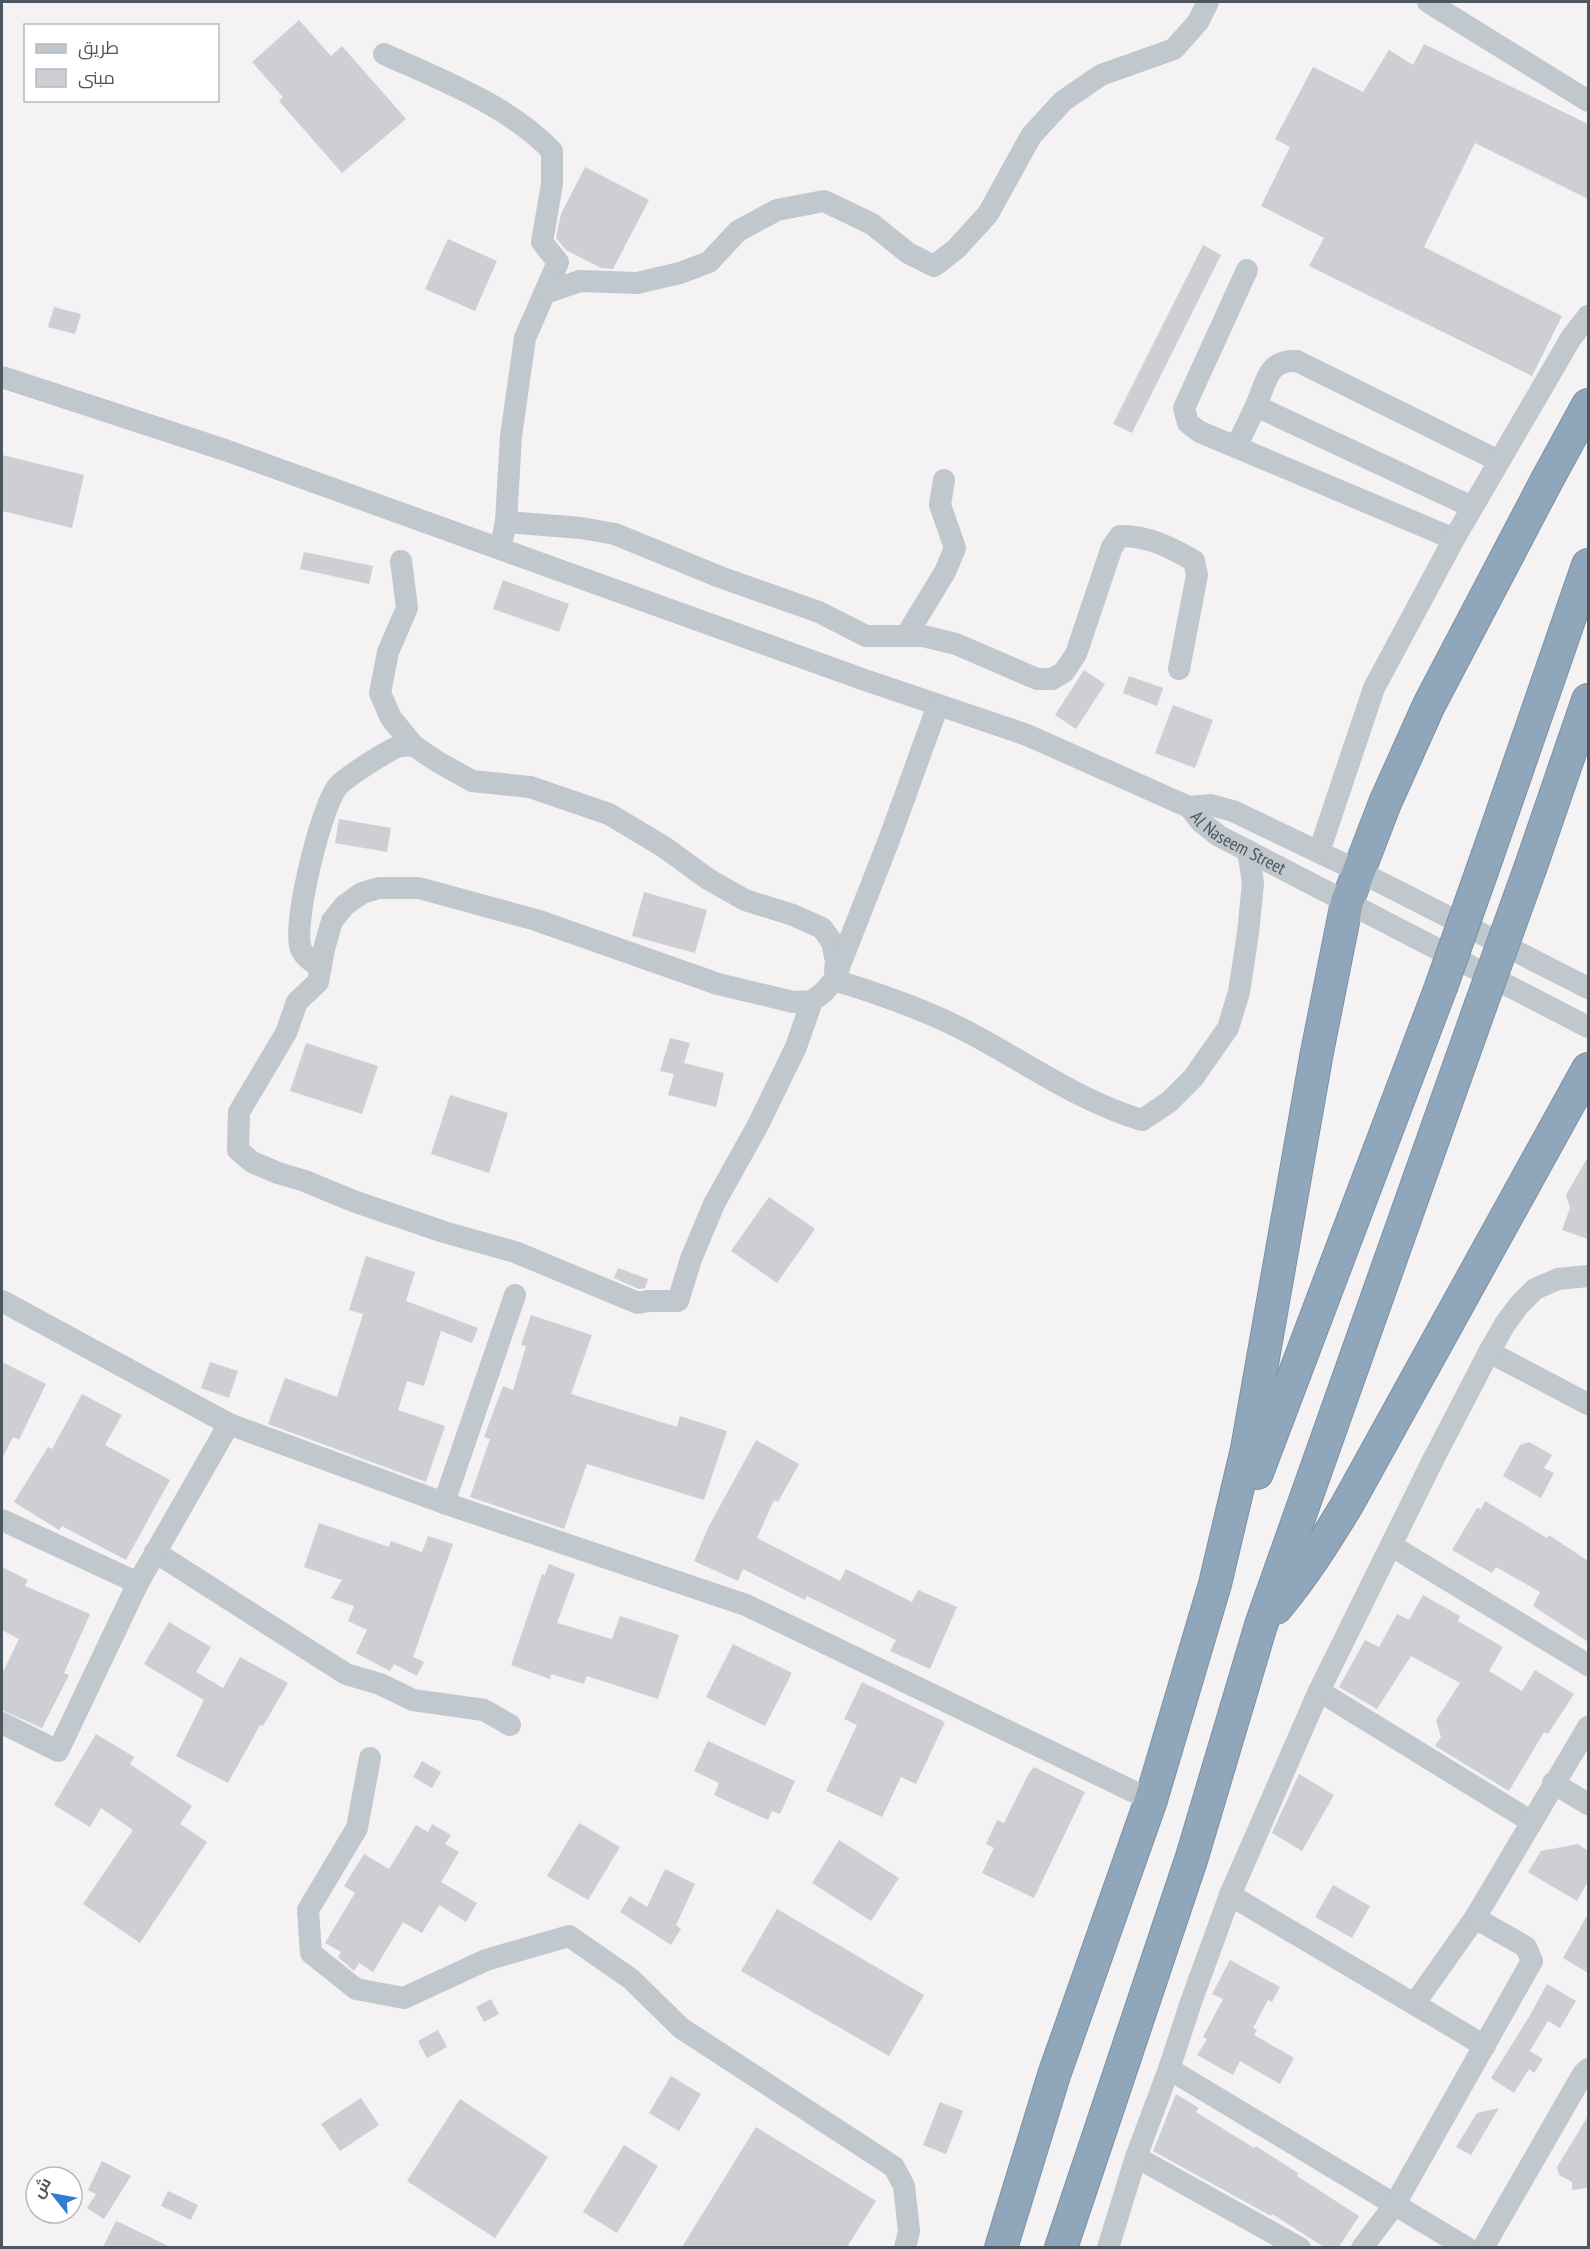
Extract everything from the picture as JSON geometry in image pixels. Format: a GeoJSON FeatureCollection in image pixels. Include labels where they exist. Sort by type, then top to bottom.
{"type":"FeatureCollection","features":[{"type":"Feature","properties":{"kind":"highway"},"geometry":{"type":"LineString","coordinates":[[1001,2247],[1054,2075],[1151,1800],[1215,1584],[1247,1449],[1317,1052],[1347,902],[1385,803],[1430,705],[1588,405]]}},
{"type":"Feature","properties":{"kind":"highway"},"geometry":{"type":"LineString","coordinates":[[1215,1584],[1441,987],[1588,565]]}},
{"type":"Feature","properties":{"kind":"highway"},"geometry":{"type":"LineString","coordinates":[[1060,2247],[1192,1857],[1261,1625],[1588,700]]}},
{"type":"Feature","properties":{"kind":"highway"},"geometry":{"type":"LineString","coordinates":[[1261,1625],[1293,1588],[1347,1504],[1588,1069]]}},
{"type":"Feature","properties":{"kind":"street"},"geometry":{"type":"LineString","coordinates":[[545,293],[580,281],[637,283],[680,273],[709,262],[738,231],[777,210],[824,201],[872,224],[908,253],[934,266],[956,249],[988,214],[1030,136],[1063,101],[1101,75],[1174,49],[1198,22],[1208,2]]}},
{"type":"Feature","properties":{"kind":"street"},"geometry":{"type":"LineString","coordinates":[[1428,2],[1588,101]]}},
{"type":"Feature","properties":{"kind":"street"},"geometry":{"type":"LineString","coordinates":[[384,54],[461,88],[534,132],[552,151],[552,184],[542,242],[558,262],[525,338],[511,436],[506,522],[501,549]]}},
{"type":"Feature","properties":{"kind":"street"},"geometry":{"type":"LineString","coordinates":[[1247,270],[1184,408],[1188,423],[1200,432],[1454,539]]}},
{"type":"Feature","properties":{"kind":"street"},"geometry":{"type":"LineString","coordinates":[[1319,852],[1374,688],[1472,507],[1571,338],[1588,316]]}},
{"type":"Feature","properties":{"kind":"street"},"geometry":{"type":"LineString","coordinates":[[1236,447],[1272,367],[1284,360],[1297,361],[1499,461]]}},
{"type":"Feature","properties":{"kind":"street"},"geometry":{"type":"LineString","coordinates":[[2,377],[225,450],[1027,735],[1189,807]]}},
{"type":"Feature","properties":{"kind":"street"},"geometry":{"type":"LineString","coordinates":[[1256,406],[1472,507]]}},
{"type":"Feature","properties":{"kind":"street"},"geometry":{"type":"LineString","coordinates":[[906,636],[945,573],[955,548],[940,505],[944,480]]}},
{"type":"Feature","properties":{"kind":"street"},"geometry":{"type":"LineString","coordinates":[[506,522],[581,528],[615,534],[720,577],[819,612],[866,636],[923,636],[956,644],[1037,679],[1052,679],[1064,672],[1076,654],[1112,547],[1120,536],[1137,535],[1177,551],[1194,561],[1197,575],[1179,669]]}},
{"type":"Feature","properties":{"kind":"street"},"geometry":{"type":"LineString","coordinates":[[401,561],[407,608],[388,652],[380,693],[391,718],[413,745],[472,781],[530,787],[609,814],[708,879],[745,900],[793,915],[822,928],[832,942],[836,962],[834,981]]}},
{"type":"Feature","properties":{"kind":"street"},"geometry":{"type":"LineString","coordinates":[[812,1001],[796,1047],[758,1125],[714,1204],[691,1259],[678,1301],[638,1303],[515,1252],[444,1232],[278,1173],[252,1162],[238,1150],[239,1112],[286,1033],[297,1002],[318,982],[332,921],[345,905],[362,893],[379,888],[419,888],[536,920],[718,984],[793,1002],[812,1001],[834,981],[938,705]]}},
{"type":"Feature","properties":{"kind":"street"},"geometry":{"type":"LineString","coordinates":[[321,967],[309,961],[301,948],[301,927],[312,859],[325,810],[339,785],[397,747],[413,745]]}},
{"type":"Feature","properties":{"kind":"street","name":"Al Naseem Street"},"geometry":{"type":"LineString","coordinates":[[1189,807],[1211,805],[1233,811],[1358,871],[1588,988]]}},
{"type":"Feature","properties":{"kind":"street","name":"Al Naseem Street"},"geometry":{"type":"LineString","coordinates":[[1189,807],[1201,822],[1219,836],[1588,1027]]}},
{"type":"Feature","properties":{"kind":"street"},"geometry":{"type":"LineString","coordinates":[[834,981],[886,996],[926,1012],[966,1031],[1115,1112],[1142,1120],[1169,1102],[1193,1078],[1228,1028],[1239,992],[1248,933],[1252,882],[1248,851]]}},
{"type":"Feature","properties":{"kind":"street"},"geometry":{"type":"LineString","coordinates":[[1108,2247],[1136,2157],[1170,2069],[1191,2002],[1230,1894],[1319,1691],[1432,1462],[1489,1352],[1519,1305],[1535,1289],[1558,1279],[1588,1276]]}},
{"type":"Feature","properties":{"kind":"street"},"geometry":{"type":"LineString","coordinates":[[444,1503],[515,1295]]}},
{"type":"Feature","properties":{"kind":"street"},"geometry":{"type":"LineString","coordinates":[[2,1301],[229,1424],[444,1503],[746,1605],[1151,1800]]}},
{"type":"Feature","properties":{"kind":"street"},"geometry":{"type":"LineString","coordinates":[[1489,1352],[1588,1404]]}},
{"type":"Feature","properties":{"kind":"street"},"geometry":{"type":"LineString","coordinates":[[2,1723],[58,1751],[138,1582],[229,1424]]}},
{"type":"Feature","properties":{"kind":"street"},"geometry":{"type":"LineString","coordinates":[[2,1520],[138,1582]]}},
{"type":"Feature","properties":{"kind":"street"},"geometry":{"type":"LineString","coordinates":[[1392,1546],[1588,1665]]}},
{"type":"Feature","properties":{"kind":"street"},"geometry":{"type":"LineString","coordinates":[[155,1552],[346,1674],[381,1684],[413,1700],[484,1710],[510,1725]]}},
{"type":"Feature","properties":{"kind":"street"},"geometry":{"type":"LineString","coordinates":[[1319,1691],[1532,1822]]}},
{"type":"Feature","properties":{"kind":"street"},"geometry":{"type":"LineString","coordinates":[[1415,2003],[1475,1918],[1588,1727]]}},
{"type":"Feature","properties":{"kind":"street"},"geometry":{"type":"LineString","coordinates":[[370,1758],[357,1828],[308,1910],[311,1953],[356,1989],[404,1998],[486,1960],[569,1936],[631,1979],[681,2028],[894,2167],[904,2186],[909,2231],[905,2247]]}},
{"type":"Feature","properties":{"kind":"street"},"geometry":{"type":"LineString","coordinates":[[1553,1783],[1588,1804]]}},
{"type":"Feature","properties":{"kind":"street"},"geometry":{"type":"LineString","coordinates":[[1230,1894],[1485,2046]]}},
{"type":"Feature","properties":{"kind":"street"},"geometry":{"type":"LineString","coordinates":[[1362,2247],[1395,2205],[1532,1961],[1526,1947],[1475,1918]]}},
{"type":"Feature","properties":{"kind":"street"},"geometry":{"type":"LineString","coordinates":[[1170,2069],[1467,2247]]}},
{"type":"Feature","properties":{"kind":"street"},"geometry":{"type":"LineString","coordinates":[[1483,2247],[1588,2069]]}},
{"type":"Feature","properties":{"kind":"street"},"geometry":{"type":"LineString","coordinates":[[1136,2157],[1300,2247]]}},
{"type":"Feature","properties":{"kind":"building"},"geometry":{"type":"Polygon","coordinates":[[[299,20],[331,56],[342,46],[406,119],[342,173],[279,101],[283,97],[252,62],[299,20]]]}},
{"type":"Feature","properties":{"kind":"building"},"geometry":{"type":"Polygon","coordinates":[[[1424,44],[1588,124],[1588,199],[1475,143],[1424,247],[1562,316],[1532,376],[1309,266],[1324,238],[1261,206],[1290,147],[1275,139],[1313,67],[1363,92],[1389,50],[1413,65],[1424,44]]]}},
{"type":"Feature","properties":{"kind":"building"},"geometry":{"type":"Polygon","coordinates":[[[585,167],[649,200],[613,269],[601,268],[566,250],[556,238],[561,214],[585,167]]]}},
{"type":"Feature","properties":{"kind":"building"},"geometry":{"type":"Polygon","coordinates":[[[448,239],[497,261],[475,311],[425,289],[448,239]]]}},
{"type":"Feature","properties":{"kind":"building"},"geometry":{"type":"Polygon","coordinates":[[[1203,245],[1221,255],[1132,433],[1113,424],[1203,245]]]}},
{"type":"Feature","properties":{"kind":"building"},"geometry":{"type":"Polygon","coordinates":[[[54,307],[81,314],[75,334],[48,327],[54,307]]]}},
{"type":"Feature","properties":{"kind":"building"},"geometry":{"type":"Polygon","coordinates":[[[2,455],[84,475],[72,528],[2,511],[2,455]]]}},
{"type":"Feature","properties":{"kind":"building"},"geometry":{"type":"Polygon","coordinates":[[[304,552],[373,566],[369,584],[300,569],[304,552]]]}},
{"type":"Feature","properties":{"kind":"building"},"geometry":{"type":"Polygon","coordinates":[[[503,580],[569,604],[559,632],[493,609],[503,580]]]}},
{"type":"Feature","properties":{"kind":"building"},"geometry":{"type":"Polygon","coordinates":[[[1084,670],[1105,684],[1076,729],[1055,715],[1084,670]]]}},
{"type":"Feature","properties":{"kind":"building"},"geometry":{"type":"Polygon","coordinates":[[[1129,676],[1163,688],[1157,706],[1123,693],[1129,676]]]}},
{"type":"Feature","properties":{"kind":"building"},"geometry":{"type":"Polygon","coordinates":[[[1173,705],[1213,720],[1195,768],[1155,753],[1173,705]]]}},
{"type":"Feature","properties":{"kind":"building"},"geometry":{"type":"Polygon","coordinates":[[[339,819],[391,828],[387,852],[335,843],[339,819]]]}},
{"type":"Feature","properties":{"kind":"building"},"geometry":{"type":"Polygon","coordinates":[[[644,892],[707,910],[695,953],[632,936],[644,892]]]}},
{"type":"Feature","properties":{"kind":"building"},"geometry":{"type":"Polygon","coordinates":[[[670,1038],[690,1043],[684,1063],[724,1073],[716,1107],[668,1095],[674,1074],[660,1071],[670,1038]]]}},
{"type":"Feature","properties":{"kind":"building"},"geometry":{"type":"Polygon","coordinates":[[[306,1043],[378,1066],[362,1114],[290,1091],[306,1043]]]}},
{"type":"Feature","properties":{"kind":"building"},"geometry":{"type":"Polygon","coordinates":[[[450,1095],[508,1113],[489,1173],[431,1154],[450,1095]]]}},
{"type":"Feature","properties":{"kind":"building"},"geometry":{"type":"Polygon","coordinates":[[[1588,1157],[1588,1239],[1562,1230],[1570,1208],[1566,1195],[1588,1157]]]}},
{"type":"Feature","properties":{"kind":"building"},"geometry":{"type":"Polygon","coordinates":[[[769,1197],[815,1229],[777,1283],[731,1251],[769,1197]]]}},
{"type":"Feature","properties":{"kind":"building"},"geometry":{"type":"Polygon","coordinates":[[[366,1256],[415,1272],[406,1301],[478,1328],[472,1343],[441,1331],[424,1386],[407,1381],[398,1410],[445,1426],[426,1482],[268,1424],[285,1378],[337,1397],[363,1314],[349,1310],[366,1256]]]}},
{"type":"Feature","properties":{"kind":"building"},"geometry":{"type":"Polygon","coordinates":[[[618,1268],[648,1279],[645,1288],[639,1289],[614,1278],[618,1268]]]}},
{"type":"Feature","properties":{"kind":"building"},"geometry":{"type":"Polygon","coordinates":[[[531,1315],[592,1335],[571,1394],[677,1427],[680,1416],[727,1431],[704,1500],[587,1464],[564,1529],[470,1497],[490,1439],[484,1437],[503,1386],[513,1390],[526,1346],[521,1345],[531,1315]]]}},
{"type":"Feature","properties":{"kind":"building"},"geometry":{"type":"Polygon","coordinates":[[[2,1362],[46,1384],[19,1440],[13,1437],[2,1459],[2,1362]]]}},
{"type":"Feature","properties":{"kind":"building"},"geometry":{"type":"Polygon","coordinates":[[[210,1362],[238,1371],[229,1398],[201,1388],[210,1362]]]}},
{"type":"Feature","properties":{"kind":"building"},"geometry":{"type":"Polygon","coordinates":[[[82,1394],[122,1415],[105,1445],[170,1480],[126,1560],[62,1526],[59,1530],[14,1502],[48,1447],[52,1449],[82,1394]]]}},
{"type":"Feature","properties":{"kind":"building"},"geometry":{"type":"Polygon","coordinates":[[[756,1440],[799,1464],[778,1502],[774,1500],[757,1538],[840,1581],[846,1569],[912,1602],[918,1590],[957,1607],[930,1669],[890,1651],[896,1640],[807,1596],[805,1600],[743,1569],[738,1581],[694,1561],[709,1526],[756,1440]]]}},
{"type":"Feature","properties":{"kind":"building"},"geometry":{"type":"Polygon","coordinates":[[[1529,1442],[1552,1455],[1544,1468],[1554,1473],[1541,1498],[1503,1476],[1520,1445],[1529,1442]]]}},
{"type":"Feature","properties":{"kind":"building"},"geometry":{"type":"Polygon","coordinates":[[[1485,1501],[1547,1538],[1549,1535],[1588,1561],[1588,1642],[1533,1606],[1540,1592],[1496,1567],[1492,1573],[1452,1550],[1477,1508],[1481,1509],[1485,1501]]]}},
{"type":"Feature","properties":{"kind":"building"},"geometry":{"type":"Polygon","coordinates":[[[319,1523],[389,1547],[391,1541],[422,1552],[428,1536],[453,1544],[413,1657],[424,1662],[417,1676],[394,1664],[390,1671],[356,1653],[367,1630],[348,1621],[354,1606],[331,1598],[342,1580],[304,1567],[319,1523]]]}},
{"type":"Feature","properties":{"kind":"building"},"geometry":{"type":"Polygon","coordinates":[[[549,1564],[575,1574],[557,1623],[612,1639],[620,1616],[679,1635],[658,1699],[587,1676],[584,1684],[551,1674],[550,1679],[511,1665],[542,1574],[545,1575],[549,1564]]]}},
{"type":"Feature","properties":{"kind":"building"},"geometry":{"type":"Polygon","coordinates":[[[2,1567],[28,1580],[25,1586],[90,1614],[64,1673],[69,1675],[42,1728],[2,1710],[2,1674],[19,1639],[2,1630],[2,1567]]]}},
{"type":"Feature","properties":{"kind":"building"},"geometry":{"type":"Polygon","coordinates":[[[1423,1595],[1460,1616],[1458,1621],[1503,1647],[1489,1671],[1522,1691],[1535,1670],[1574,1694],[1548,1734],[1544,1732],[1509,1791],[1435,1746],[1441,1737],[1436,1720],[1460,1683],[1411,1656],[1377,1709],[1339,1687],[1365,1640],[1379,1647],[1397,1614],[1409,1620],[1423,1595]]]}},
{"type":"Feature","properties":{"kind":"building"},"geometry":{"type":"Polygon","coordinates":[[[169,1622],[211,1647],[196,1672],[223,1688],[240,1657],[288,1683],[263,1726],[260,1725],[228,1783],[176,1756],[204,1700],[144,1664],[169,1622]]]}},
{"type":"Feature","properties":{"kind":"building"},"geometry":{"type":"Polygon","coordinates":[[[733,1644],[792,1673],[765,1726],[706,1697],[733,1644]]]}},
{"type":"Feature","properties":{"kind":"building"},"geometry":{"type":"Polygon","coordinates":[[[862,1682],[945,1722],[916,1784],[901,1777],[882,1817],[826,1791],[857,1725],[844,1719],[862,1682]]]}},
{"type":"Feature","properties":{"kind":"building"},"geometry":{"type":"Polygon","coordinates":[[[96,1734],[134,1757],[130,1764],[192,1806],[180,1824],[207,1842],[140,1943],[83,1904],[133,1830],[101,1808],[90,1827],[54,1805],[96,1734]]]}},
{"type":"Feature","properties":{"kind":"building"},"geometry":{"type":"Polygon","coordinates":[[[708,1741],[795,1781],[780,1814],[772,1811],[768,1820],[714,1795],[719,1783],[694,1771],[708,1741]]]}},
{"type":"Feature","properties":{"kind":"building"},"geometry":{"type":"Polygon","coordinates":[[[422,1761],[441,1772],[432,1788],[413,1777],[422,1761]]]}},
{"type":"Feature","properties":{"kind":"building"},"geometry":{"type":"Polygon","coordinates":[[[1034,1767],[1085,1792],[1034,1898],[982,1873],[994,1848],[986,1844],[997,1820],[1004,1823],[1034,1767]]]}},
{"type":"Feature","properties":{"kind":"building"},"geometry":{"type":"Polygon","coordinates":[[[1299,1774],[1334,1795],[1302,1851],[1272,1833],[1299,1774]]]}},
{"type":"Feature","properties":{"kind":"building"},"geometry":{"type":"Polygon","coordinates":[[[579,1823],[620,1847],[588,1900],[547,1876],[579,1823]]]}},
{"type":"Feature","properties":{"kind":"building"},"geometry":{"type":"Polygon","coordinates":[[[432,1824],[451,1835],[445,1844],[459,1852],[441,1882],[477,1903],[466,1922],[439,1905],[422,1933],[403,1922],[373,1972],[359,1963],[354,1971],[338,1957],[341,1952],[325,1943],[355,1893],[344,1886],[364,1854],[389,1869],[416,1825],[428,1832],[432,1824]]]}},
{"type":"Feature","properties":{"kind":"building"},"geometry":{"type":"Polygon","coordinates":[[[839,1840],[899,1878],[871,1921],[812,1883],[839,1840]]]}},
{"type":"Feature","properties":{"kind":"building"},"geometry":{"type":"Polygon","coordinates":[[[1578,1844],[1588,1851],[1588,1881],[1577,1901],[1528,1872],[1541,1851],[1578,1844]]]}},
{"type":"Feature","properties":{"kind":"building"},"geometry":{"type":"Polygon","coordinates":[[[665,1869],[695,1884],[676,1925],[681,1929],[671,1945],[620,1912],[630,1896],[647,1907],[665,1869]]]}},
{"type":"Feature","properties":{"kind":"building"},"geometry":{"type":"Polygon","coordinates":[[[1333,1885],[1370,1906],[1352,1938],[1315,1917],[1333,1885]]]}},
{"type":"Feature","properties":{"kind":"building"},"geometry":{"type":"Polygon","coordinates":[[[777,1909],[924,1995],[889,2056],[741,1971],[777,1909]]]}},
{"type":"Feature","properties":{"kind":"building"},"geometry":{"type":"Polygon","coordinates":[[[1588,1914],[1588,1973],[1563,1958],[1588,1914]]]}},
{"type":"Feature","properties":{"kind":"building"},"geometry":{"type":"Polygon","coordinates":[[[1230,1960],[1280,1987],[1272,2002],[1268,2000],[1253,2028],[1257,2030],[1254,2035],[1294,2058],[1280,2084],[1240,2061],[1233,2075],[1197,2055],[1207,2039],[1203,2037],[1223,1999],[1212,1994],[1230,1960]]]}},
{"type":"Feature","properties":{"kind":"building"},"geometry":{"type":"Polygon","coordinates":[[[1547,1984],[1576,2001],[1560,2028],[1548,2021],[1530,2051],[1543,2059],[1534,2073],[1529,2069],[1514,2093],[1491,2078],[1547,1984]]]}},
{"type":"Feature","properties":{"kind":"building"},"geometry":{"type":"Polygon","coordinates":[[[491,1999],[499,2014],[484,2022],[476,2007],[491,1999]]]}},
{"type":"Feature","properties":{"kind":"building"},"geometry":{"type":"Polygon","coordinates":[[[438,2030],[447,2047],[427,2058],[418,2041],[438,2030]]]}},
{"type":"Feature","properties":{"kind":"building"},"geometry":{"type":"Polygon","coordinates":[[[671,2076],[701,2094],[679,2131],[649,2113],[671,2076]]]}},
{"type":"Feature","properties":{"kind":"building"},"geometry":{"type":"Polygon","coordinates":[[[1176,2094],[1199,2108],[1196,2112],[1254,2148],[1256,2146],[1359,2216],[1339,2247],[1324,2247],[1272,2214],[1271,2216],[1153,2151],[1176,2094]]]}},
{"type":"Feature","properties":{"kind":"building"},"geometry":{"type":"Polygon","coordinates":[[[361,2098],[379,2125],[340,2151],[321,2124],[361,2098]]]}},
{"type":"Feature","properties":{"kind":"building"},"geometry":{"type":"Polygon","coordinates":[[[460,2099],[548,2157],[495,2238],[407,2181],[460,2099]]]}},
{"type":"Feature","properties":{"kind":"building"},"geometry":{"type":"Polygon","coordinates":[[[940,2102],[963,2111],[946,2154],[923,2145],[940,2102]]]}},
{"type":"Feature","properties":{"kind":"building"},"geometry":{"type":"Polygon","coordinates":[[[1499,2108],[1471,2155],[1456,2147],[1477,2113],[1499,2108]]]}},
{"type":"Feature","properties":{"kind":"building"},"geometry":{"type":"Polygon","coordinates":[[[1588,2116],[1588,2188],[1572,2190],[1572,2182],[1559,2175],[1557,2167],[1588,2116]]]}},
{"type":"Feature","properties":{"kind":"building"},"geometry":{"type":"Polygon","coordinates":[[[756,2127],[876,2201],[847,2247],[682,2247],[756,2127]]]}},
{"type":"Feature","properties":{"kind":"building"},"geometry":{"type":"Polygon","coordinates":[[[624,2145],[658,2166],[617,2233],[583,2212],[624,2145]]]}},
{"type":"Feature","properties":{"kind":"building"},"geometry":{"type":"Polygon","coordinates":[[[102,2161],[131,2176],[104,2219],[87,2208],[96,2194],[88,2190],[102,2161]]]}},
{"type":"Feature","properties":{"kind":"building"},"geometry":{"type":"Polygon","coordinates":[[[168,2191],[198,2205],[191,2220],[161,2206],[168,2191]]]}},
{"type":"Feature","properties":{"kind":"building"},"geometry":{"type":"Polygon","coordinates":[[[116,2221],[125,2225],[170,2247],[103,2247],[116,2221]]]}}]}
